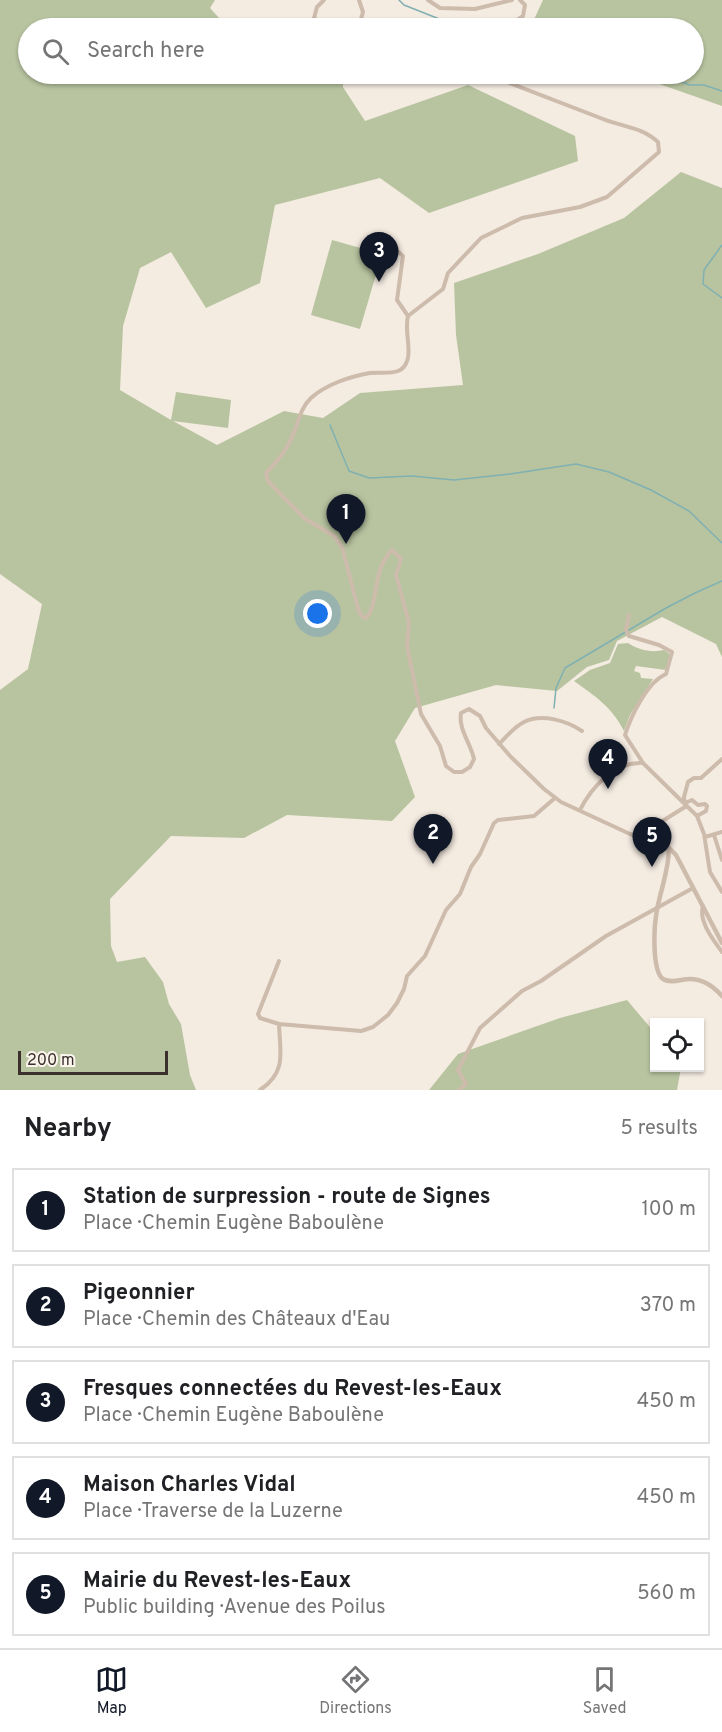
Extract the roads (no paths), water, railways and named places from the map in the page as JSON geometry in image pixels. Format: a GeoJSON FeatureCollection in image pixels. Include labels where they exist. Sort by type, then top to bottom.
{"type":"FeatureCollection","features":[{"type":"Feature","properties":{"kind":"street"},"geometry":{"type":"LineString","coordinates":[[315,18],[317,7],[324,0]]}},
{"type":"Feature","properties":{"kind":"street"},"geometry":{"type":"LineString","coordinates":[[359,0],[363,12],[361,18]]}},
{"type":"Feature","properties":{"kind":"street"},"geometry":{"type":"LineString","coordinates":[[428,0],[440,8],[475,9],[512,0]]}},
{"type":"Feature","properties":{"kind":"street"},"geometry":{"type":"LineString","coordinates":[[520,0],[525,4],[523,16],[520,18]]}},
{"type":"Feature","properties":{"kind":"street"},"geometry":{"type":"LineString","coordinates":[[511,84],[540,96],[566,103],[605,120],[648,133],[658,142],[659,152],[607,197],[580,207],[522,218],[481,238],[448,273],[443,289],[408,316],[405,326],[409,359],[405,366],[398,371],[369,373],[354,377],[323,388],[312,396],[304,404],[292,438],[282,456],[266,473],[267,479],[304,518],[334,536],[340,544],[359,612],[363,617],[366,618],[370,614],[384,558],[393,550],[400,559],[396,575],[409,623],[407,646],[419,706],[421,714],[440,746],[446,766],[454,771],[462,772],[470,767],[474,759],[472,748],[459,722],[461,713],[469,709],[480,716],[499,744],[555,798],[605,823],[669,848],[676,855],[722,943]]}},
{"type":"Feature","properties":{"kind":"street"},"geometry":{"type":"LineString","coordinates":[[374,243],[393,247],[403,256],[397,300],[408,316]]}},
{"type":"Feature","properties":{"kind":"street"},"geometry":{"type":"LineString","coordinates":[[629,615],[626,630],[629,635],[672,652],[666,674],[657,678],[632,715],[625,735],[643,763],[697,816],[705,837],[711,874],[722,892]]}},
{"type":"Feature","properties":{"kind":"street"},"geometry":{"type":"LineString","coordinates":[[499,744],[516,727],[531,720],[564,721],[582,731]]}},
{"type":"Feature","properties":{"kind":"street"},"geometry":{"type":"LineString","coordinates":[[685,805],[688,782],[694,778],[701,778],[722,759]]}},
{"type":"Feature","properties":{"kind":"street"},"geometry":{"type":"LineString","coordinates":[[580,810],[591,789],[603,779],[629,764],[643,763]]}},
{"type":"Feature","properties":{"kind":"street"},"geometry":{"type":"LineString","coordinates":[[279,961],[258,1014],[260,1018],[279,1024],[361,1031],[373,1027],[388,1015],[405,989],[407,976],[425,956],[446,910],[460,894],[494,823],[498,820],[534,816],[555,798]]}},
{"type":"Feature","properties":{"kind":"street"},"geometry":{"type":"LineString","coordinates":[[650,842],[656,825],[692,800],[698,805],[705,804],[707,807],[706,811],[697,816]]}},
{"type":"Feature","properties":{"kind":"street"},"geometry":{"type":"LineString","coordinates":[[705,837],[722,832]]}},
{"type":"Feature","properties":{"kind":"street"},"geometry":{"type":"LineString","coordinates":[[714,835],[722,860]]}},
{"type":"Feature","properties":{"kind":"street"},"geometry":{"type":"LineString","coordinates":[[669,848],[666,874],[655,918],[655,952],[659,974],[669,981],[691,979],[703,982],[722,996]]}},
{"type":"Feature","properties":{"kind":"street"},"geometry":{"type":"LineString","coordinates":[[459,1090],[466,1084],[458,1070],[480,1028],[490,1017],[522,991],[541,981],[606,936],[693,888]]}},
{"type":"Feature","properties":{"kind":"street"},"geometry":{"type":"LineString","coordinates":[[704,906],[701,909],[702,914],[712,938],[722,952]]}},
{"type":"Feature","properties":{"kind":"street"},"geometry":{"type":"LineString","coordinates":[[260,1090],[274,1080],[279,1070],[281,1055],[279,1024]]}},
{"type":"Feature","properties":{"kind":"waterway"},"geometry":{"type":"LineString","coordinates":[[399,0],[404,5],[437,18]]}},
{"type":"Feature","properties":{"kind":"waterway"},"geometry":{"type":"LineString","coordinates":[[687,84],[704,85],[722,91]]}},
{"type":"Feature","properties":{"kind":"waterway"},"geometry":{"type":"LineString","coordinates":[[722,245],[704,270],[703,284],[722,298]]}},
{"type":"Feature","properties":{"kind":"waterway"},"geometry":{"type":"LineString","coordinates":[[330,425],[349,471],[369,478],[412,476],[454,480],[576,464],[609,472],[651,490],[689,511],[722,543]]}},
{"type":"Feature","properties":{"kind":"waterway"},"geometry":{"type":"LineString","coordinates":[[554,708],[556,688],[565,668],[666,608],[722,581]]}},
{"type":"Feature","properties":{"kind":"place","name":"Fresques connectées du Revest-les-Eaux"},"geometry":{"type":"Point","coordinates":[379,282]}},
{"type":"Feature","properties":{"kind":"place","name":"Station de surpression - route de Signes"},"geometry":{"type":"Point","coordinates":[346,544]}},
{"type":"Feature","properties":{"kind":"place","name":"Maison Charles Vidal"},"geometry":{"type":"Point","coordinates":[608,789]}},
{"type":"Feature","properties":{"kind":"place","name":"Pigeonnier"},"geometry":{"type":"Point","coordinates":[433,864]}},
{"type":"Feature","properties":{"kind":"place","name":"Mairie du Revest-les-Eaux"},"geometry":{"type":"Point","coordinates":[652,867]}}]}
